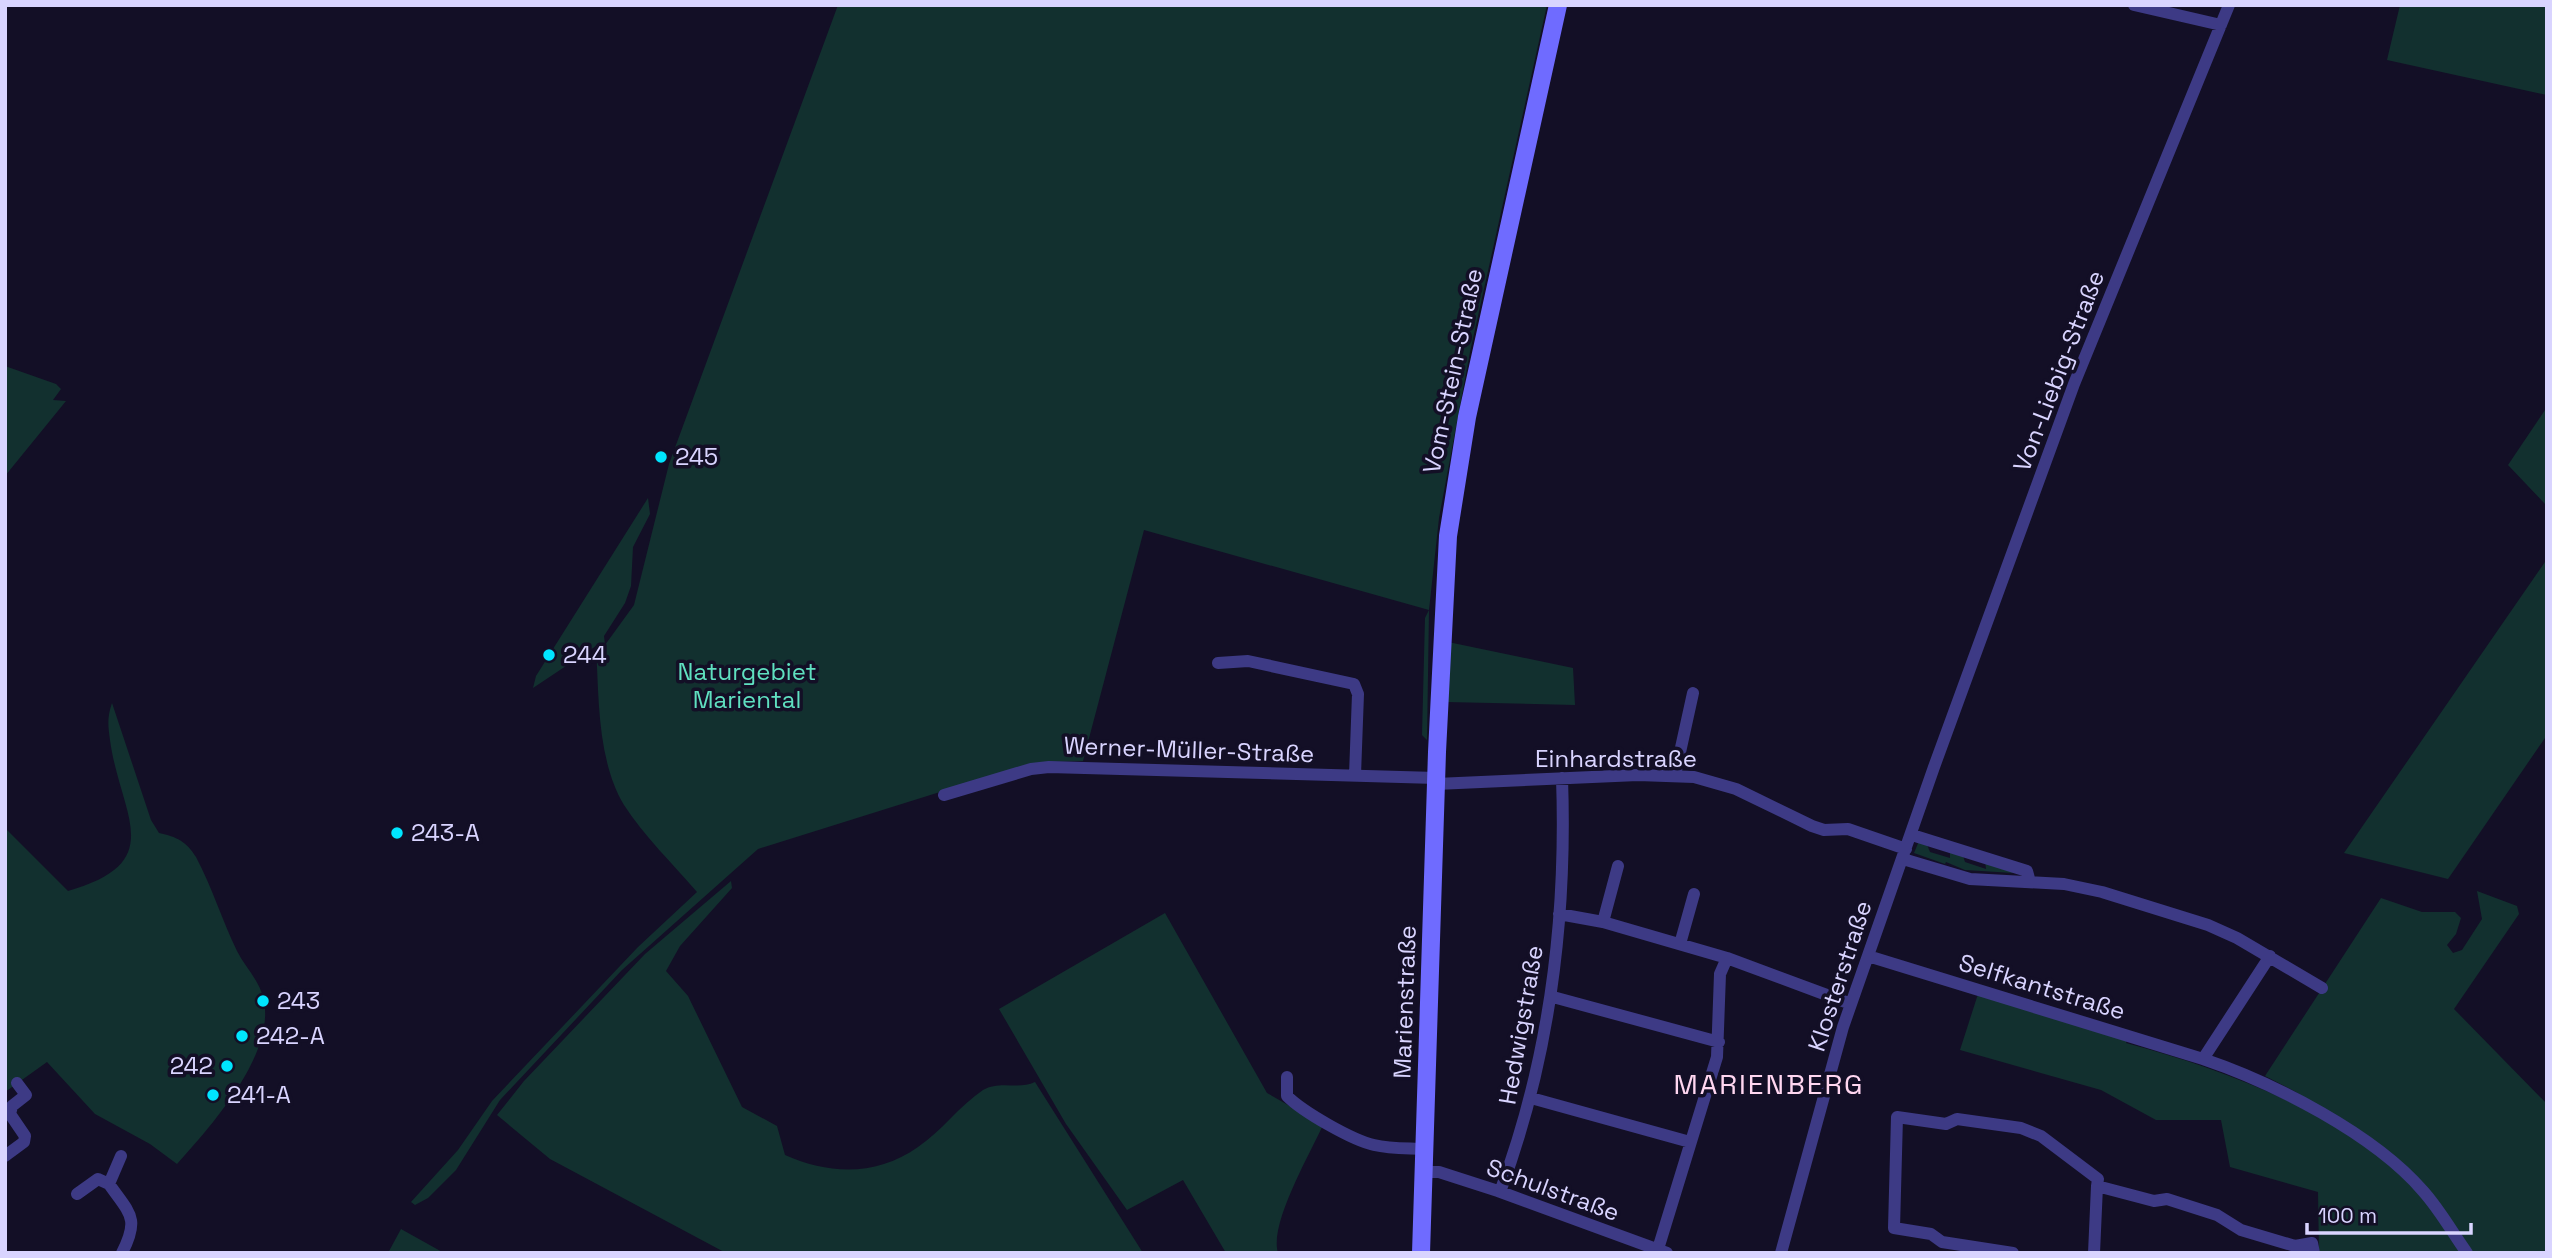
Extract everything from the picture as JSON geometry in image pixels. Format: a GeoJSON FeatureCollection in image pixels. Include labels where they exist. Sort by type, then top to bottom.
{"type":"FeatureCollection","features":[{"type":"Feature","properties":{"kind":"main road","name":"Vom-Stein-Straße"},"geometry":{"type":"LineString","coordinates":[[1437,752],[1444,584],[1454,486],[1558,5]]}},
{"type":"Feature","properties":{"kind":"main road","name":"Marienstraße"},"geometry":{"type":"LineString","coordinates":[[1421,1253],[1437,752]]}},
{"type":"Feature","properties":{"kind":"street"},"geometry":{"type":"LineString","coordinates":[[2134,5],[2221,25]]}},
{"type":"Feature","properties":{"kind":"street","name":"Von-Liebig-Straße"},"geometry":{"type":"LineString","coordinates":[[1938,757],[2074,384],[2229,5]]}},
{"type":"Feature","properties":{"kind":"street"},"geometry":{"type":"LineString","coordinates":[[1218,663],[1248,661],[1354,684],[1358,694],[1356,775]]}},
{"type":"Feature","properties":{"kind":"street"},"geometry":{"type":"LineString","coordinates":[[1675,775],[1693,693]]}},
{"type":"Feature","properties":{"kind":"street","name":"Klosterstraße"},"geometry":{"type":"LineString","coordinates":[[1782,1253],[1851,1004],[1938,757]]}},
{"type":"Feature","properties":{"kind":"street","name":"Werner-Müller-Straße"},"geometry":{"type":"LineString","coordinates":[[944,795],[1031,769],[1049,767],[1356,775],[1436,781]]}},
{"type":"Feature","properties":{"kind":"street","name":"Einhardstraße"},"geometry":{"type":"LineString","coordinates":[[1436,781],[1675,775],[1715,781],[1797,821],[1824,830],[1848,829],[1970,879],[2064,884],[2102,892],[2208,925],[2270,956],[2322,988]]}},
{"type":"Feature","properties":{"kind":"street","name":"Hedwigstraße"},"geometry":{"type":"LineString","coordinates":[[1500,1192],[1531,1098],[1553,997],[1563,819],[1562,778]]}},
{"type":"Feature","properties":{"kind":"street"},"geometry":{"type":"LineString","coordinates":[[1912,835],[2027,871],[2030,882]]}},
{"type":"Feature","properties":{"kind":"street"},"geometry":{"type":"LineString","coordinates":[[1603,922],[1618,866]]}},
{"type":"Feature","properties":{"kind":"street"},"geometry":{"type":"LineString","coordinates":[[1680,944],[1695,894]]}},
{"type":"Feature","properties":{"kind":"street"},"geometry":{"type":"LineString","coordinates":[[1559,914],[1603,922],[1727,958],[1851,1004]]}},
{"type":"Feature","properties":{"kind":"street","name":"Selfkantstraße"},"geometry":{"type":"LineString","coordinates":[[1868,956],[2203,1059],[2275,1088],[2367,1142],[2423,1190],[2467,1253]]}},
{"type":"Feature","properties":{"kind":"street"},"geometry":{"type":"LineString","coordinates":[[2203,1059],[2270,956]]}},
{"type":"Feature","properties":{"kind":"street"},"geometry":{"type":"LineString","coordinates":[[1662,1251],[1719,1042],[1718,987],[1721,968],[1727,958]]}},
{"type":"Feature","properties":{"kind":"street"},"geometry":{"type":"LineString","coordinates":[[1553,997],[1719,1042]]}},
{"type":"Feature","properties":{"kind":"street"},"geometry":{"type":"LineString","coordinates":[[1287,1077],[1287,1096],[1350,1135],[1372,1145],[1425,1149]]}},
{"type":"Feature","properties":{"kind":"street"},"geometry":{"type":"LineString","coordinates":[[5,1156],[24,1142],[26,1136],[10,1114],[12,1106],[26,1096],[17,1083]]}},
{"type":"Feature","properties":{"kind":"street"},"geometry":{"type":"LineString","coordinates":[[1531,1098],[1690,1142]]}},
{"type":"Feature","properties":{"kind":"street"},"geometry":{"type":"LineString","coordinates":[[2013,1253],[1941,1242],[1931,1234],[1894,1228],[1897,1117],[1945,1124],[1968,1120],[2021,1128],[2041,1136],[2098,1179],[2094,1253]]}},
{"type":"Feature","properties":{"kind":"street"},"geometry":{"type":"LineString","coordinates":[[109,1184],[121,1156]]}},
{"type":"Feature","properties":{"kind":"street","name":"Schulstraße"},"geometry":{"type":"LineString","coordinates":[[1424,1172],[1439,1172],[1500,1192],[1662,1251]]}},
{"type":"Feature","properties":{"kind":"street"},"geometry":{"type":"LineString","coordinates":[[77,1195],[98,1179],[109,1184],[134,1219],[134,1231],[122,1253]]}},
{"type":"Feature","properties":{"kind":"street"},"geometry":{"type":"LineString","coordinates":[[2097,1186],[2154,1201],[2167,1199],[2217,1215],[2241,1230],[2295,1246],[2309,1242],[2314,1246],[2314,1253]]}},
{"type":"Feature","properties":{"kind":"green space","name":"Naturgebiet Mariental"},"geometry":{"type":"Polygon","coordinates":[[[838,5],[1547,5],[1470,352],[1439,518],[1429,610],[1144,530],[1083,761],[1046,762],[991,776],[758,849],[622,970],[500,1100],[456,1170],[428,1198],[415,1205],[411,1202],[458,1150],[492,1101],[638,947],[697,892],[640,828],[615,787],[601,728],[596,646],[533,688],[536,676],[648,498],[650,514],[633,547],[631,586],[625,603],[604,636],[605,645],[634,605],[669,464],[838,5]]]}},
{"type":"Feature","properties":{"kind":"green space"},"geometry":{"type":"Polygon","coordinates":[[[2400,5],[2547,5],[2547,95],[2387,60],[2400,5]]]}},
{"type":"Feature","properties":{"kind":"green space"},"geometry":{"type":"Polygon","coordinates":[[[5,366],[56,384],[61,389],[53,400],[66,401],[5,476],[5,366]]]}},
{"type":"Feature","properties":{"kind":"green space"},"geometry":{"type":"Polygon","coordinates":[[[2547,407],[2547,506],[2508,465],[2547,407]]]}},
{"type":"Feature","properties":{"kind":"green space"},"geometry":{"type":"Polygon","coordinates":[[[2547,559],[2547,735],[2448,879],[2344,853],[2547,559]]]}},
{"type":"Feature","properties":{"kind":"green space"},"geometry":{"type":"Polygon","coordinates":[[[1429,610],[1427,740],[1422,735],[1425,618],[1429,610]]]}},
{"type":"Feature","properties":{"kind":"green space"},"geometry":{"type":"Polygon","coordinates":[[[1448,642],[1573,668],[1575,705],[1446,702],[1448,642]]]}},
{"type":"Feature","properties":{"kind":"green space"},"geometry":{"type":"Polygon","coordinates":[[[112,703],[151,820],[159,833],[181,840],[196,857],[237,951],[263,997],[265,1018],[261,1041],[251,1064],[223,1109],[177,1164],[150,1144],[95,1114],[47,1062],[5,1092],[5,828],[68,891],[100,879],[119,866],[129,850],[131,833],[110,740],[108,722],[112,703]]]}},
{"type":"Feature","properties":{"kind":"green space"},"geometry":{"type":"Polygon","coordinates":[[[1919,841],[1926,842],[1930,852],[1950,858],[1950,850],[1962,853],[1965,862],[1986,869],[1985,860],[2011,869],[2013,873],[1965,870],[1946,862],[1945,864],[1914,853],[1919,841]]]}},
{"type":"Feature","properties":{"kind":"green space"},"geometry":{"type":"Polygon","coordinates":[[[731,881],[732,888],[680,946],[666,971],[688,996],[742,1107],[777,1126],[785,1155],[802,1162],[836,1169],[870,1168],[902,1156],[927,1141],[983,1090],[1035,1082],[1143,1253],[726,1253],[550,1159],[497,1115],[524,1081],[645,954],[731,881]]]}},
{"type":"Feature","properties":{"kind":"green space"},"geometry":{"type":"Polygon","coordinates":[[[2477,891],[2517,906],[2519,914],[2454,1009],[2547,1104],[2547,1253],[2470,1253],[2454,1230],[2368,1140],[2296,1092],[2265,1076],[2381,898],[2422,912],[2455,912],[2461,918],[2456,934],[2447,945],[2453,953],[2462,950],[2482,919],[2477,891]]]}},
{"type":"Feature","properties":{"kind":"green space"},"geometry":{"type":"Polygon","coordinates":[[[1165,913],[1267,1093],[1323,1125],[1285,1207],[1279,1225],[1278,1253],[1226,1253],[1183,1180],[1127,1210],[1066,1124],[999,1009],[1165,913]]]}},
{"type":"Feature","properties":{"kind":"green space"},"geometry":{"type":"Polygon","coordinates":[[[1978,994],[2127,1039],[2126,1043],[2244,1082],[2321,1118],[2390,1164],[2421,1191],[2465,1253],[2319,1253],[2318,1192],[2230,1167],[2221,1120],[2156,1120],[2101,1090],[1960,1050],[1978,994]]]}},
{"type":"Feature","properties":{"kind":"green space"},"geometry":{"type":"Polygon","coordinates":[[[401,1229],[444,1253],[388,1253],[401,1229]]]}},
{"type":"Feature","properties":{"kind":"place","name":"245"},"geometry":{"type":"Point","coordinates":[661,457]}},
{"type":"Feature","properties":{"kind":"place","name":"244"},"geometry":{"type":"Point","coordinates":[549,655]}},
{"type":"Feature","properties":{"kind":"place","name":"243-A"},"geometry":{"type":"Point","coordinates":[397,833]}},
{"type":"Feature","properties":{"kind":"place","name":"243"},"geometry":{"type":"Point","coordinates":[263,1001]}},
{"type":"Feature","properties":{"kind":"place","name":"242-A"},"geometry":{"type":"Point","coordinates":[242,1036]}},
{"type":"Feature","properties":{"kind":"place","name":"242"},"geometry":{"type":"Point","coordinates":[227,1066]}},
{"type":"Feature","properties":{"kind":"place","name":"241-A"},"geometry":{"type":"Point","coordinates":[213,1095]}},
{"type":"Feature","properties":{"kind":"district","name":"MARIENBERG"},"geometry":{"type":"Point","coordinates":[1769,1084]}}]}
